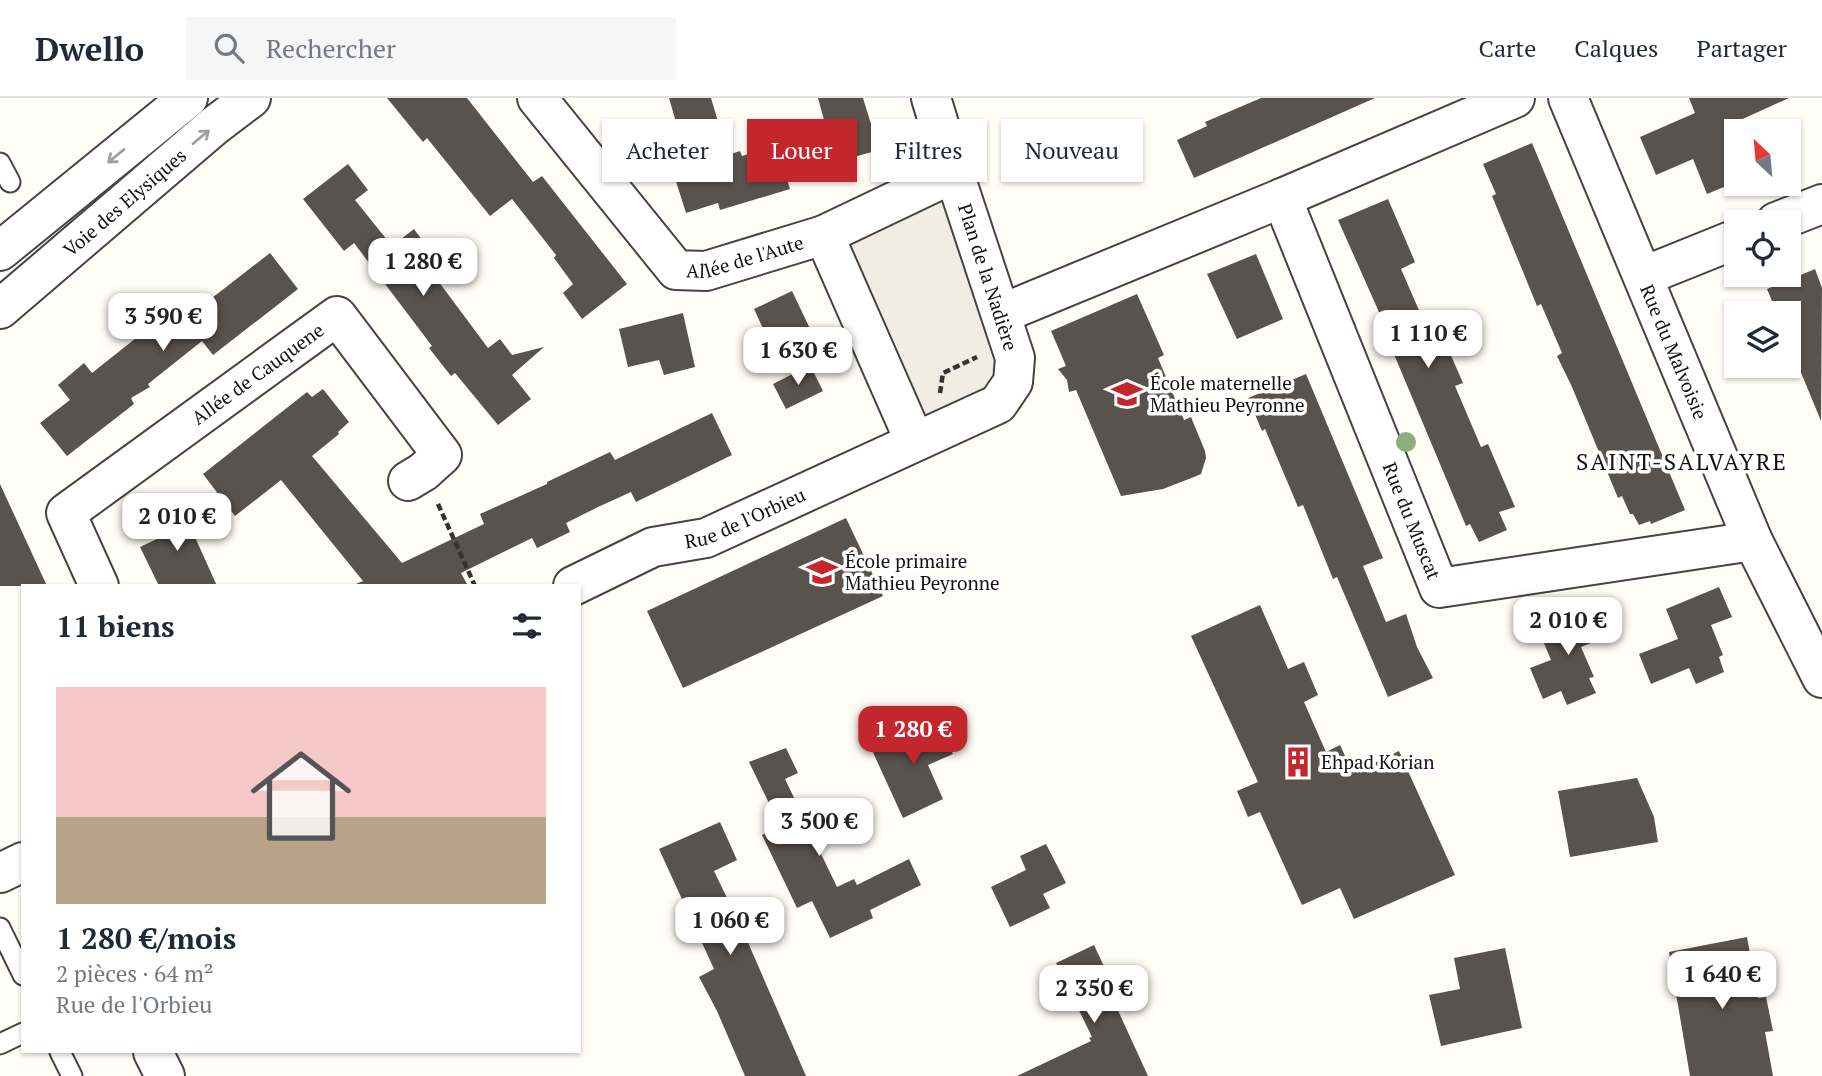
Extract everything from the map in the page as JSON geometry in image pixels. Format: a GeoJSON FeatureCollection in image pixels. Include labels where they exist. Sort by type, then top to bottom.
{"type":"FeatureCollection","features":[{"type":"Feature","properties":{"kind":"street","name":"Voie des Elysiques"},"geometry":{"type":"LineString","coordinates":[[0,251],[188,98]]}},
{"type":"Feature","properties":{"kind":"street","name":"Voie des Elysiques"},"geometry":{"type":"LineString","coordinates":[[0,309],[251,98]]}},
{"type":"Feature","properties":{"kind":"street","name":"Allée de l'Aute"},"geometry":{"type":"LineString","coordinates":[[537,98],[676,270],[706,271],[824,235]]}},
{"type":"Feature","properties":{"kind":"street","name":"Plan de la Nadière"},"geometry":{"type":"LineString","coordinates":[[931,98],[937,119]]}},
{"type":"Feature","properties":{"kind":"street"},"geometry":{"type":"LineString","coordinates":[[1006,329],[1282,198],[1515,98]]}},
{"type":"Feature","properties":{"kind":"street","name":"Rue du Malvoisie"},"geometry":{"type":"LineString","coordinates":[[1568,98],[1752,541],[1822,678]]}},
{"type":"Feature","properties":{"kind":"street"},"geometry":{"type":"LineString","coordinates":[[927,437],[824,235],[935,182]]}},
{"type":"Feature","properties":{"kind":"street","name":"Plan de la Nadière"},"geometry":{"type":"LineString","coordinates":[[927,437],[998,404],[1013,382],[1015,358],[957,182]]}},
{"type":"Feature","properties":{"kind":"street","name":"Rue du Muscat"},"geometry":{"type":"LineString","coordinates":[[1282,198],[1439,588],[1752,541]]}},
{"type":"Feature","properties":{"kind":"street"},"geometry":{"type":"LineString","coordinates":[[1801,212],[1822,204]]}},
{"type":"Feature","properties":{"kind":"street"},"geometry":{"type":"LineString","coordinates":[[1644,276],[1724,244]]}},
{"type":"Feature","properties":{"kind":"street","name":"Allée de Cauquene"},"geometry":{"type":"LineString","coordinates":[[98,584],[66,513],[337,316],[442,455],[416,477]]}},
{"type":"Feature","properties":{"kind":"street","name":"Rue de l'Orbieu"},"geometry":{"type":"LineString","coordinates":[[577,584],[653,547],[706,538],[927,437]]}},
{"type":"Feature","properties":{"kind":"street"},"geometry":{"type":"LineString","coordinates":[[0,873],[21,863]]}},
{"type":"Feature","properties":{"kind":"street"},"geometry":{"type":"LineString","coordinates":[[154,1053],[165,1076]]}},
{"type":"Feature","properties":{"kind":"lane"},"geometry":{"type":"LineString","coordinates":[[0,163],[10,181]]}},
{"type":"Feature","properties":{"kind":"lane"},"geometry":{"type":"LineString","coordinates":[[0,928],[21,971]]}},
{"type":"Feature","properties":{"kind":"lane"},"geometry":{"type":"LineString","coordinates":[[0,1044],[21,1033]]}},
{"type":"Feature","properties":{"kind":"lane"},"geometry":{"type":"LineString","coordinates":[[60,1053],[72,1076]]}},
{"type":"Feature","properties":{"kind":"path"},"geometry":{"type":"LineString","coordinates":[[927,437],[937,418],[943,373],[1006,329]]}},
{"type":"Feature","properties":{"kind":"path"},"geometry":{"type":"LineString","coordinates":[[416,477],[474,584]]}},
{"type":"Feature","properties":{"kind":"shaded area"},"geometry":{"type":"Polygon","coordinates":[[[936,200],[953,207],[1002,364],[997,393],[928,417],[920,407],[852,248],[857,234],[936,200]]]}},
{"type":"Feature","properties":{"kind":"building"},"geometry":{"type":"Polygon","coordinates":[[[387,98],[467,98],[533,182],[542,176],[627,284],[582,319],[563,293],[573,284],[554,258],[556,255],[512,199],[490,216],[427,138],[423,142],[387,98]]]}},
{"type":"Feature","properties":{"kind":"building"},"geometry":{"type":"Polygon","coordinates":[[[669,98],[711,98],[717,119],[675,119],[669,98]]]}},
{"type":"Feature","properties":{"kind":"building"},"geometry":{"type":"Polygon","coordinates":[[[818,98],[863,98],[871,124],[871,152],[857,156],[857,119],[824,119],[818,98]]]}},
{"type":"Feature","properties":{"kind":"building"},"geometry":{"type":"Polygon","coordinates":[[[1261,98],[1375,98],[1194,178],[1177,140],[1207,126],[1205,122],[1261,98]]]}},
{"type":"Feature","properties":{"kind":"building"},"geometry":{"type":"Polygon","coordinates":[[[1689,98],[1789,98],[1743,119],[1724,119],[1724,187],[1707,194],[1693,159],[1656,175],[1640,137],[1695,113],[1689,98]]]}},
{"type":"Feature","properties":{"kind":"building"},"geometry":{"type":"Polygon","coordinates":[[[1532,143],[1685,510],[1651,524],[1650,521],[1639,525],[1633,514],[1630,514],[1622,496],[1618,498],[1557,356],[1562,353],[1541,304],[1537,306],[1492,196],[1496,194],[1483,164],[1532,143]]]}},
{"type":"Feature","properties":{"kind":"building"},"geometry":{"type":"Polygon","coordinates":[[[740,151],[742,156],[747,155],[747,182],[788,182],[790,189],[720,210],[718,203],[686,213],[676,182],[733,182],[733,153],[740,151]]]}},
{"type":"Feature","properties":{"kind":"building"},"geometry":{"type":"Polygon","coordinates":[[[348,164],[368,190],[355,200],[392,246],[414,229],[433,255],[424,262],[488,348],[500,339],[512,355],[544,347],[512,375],[531,399],[498,425],[455,373],[451,376],[429,348],[432,346],[354,243],[344,251],[303,199],[348,164]]]}},
{"type":"Feature","properties":{"kind":"building"},"geometry":{"type":"Polygon","coordinates":[[[1388,199],[1415,262],[1401,269],[1425,324],[1435,319],[1463,383],[1455,386],[1481,447],[1488,444],[1515,507],[1499,512],[1507,530],[1479,542],[1470,524],[1466,526],[1388,340],[1391,339],[1338,220],[1388,199]]]}},
{"type":"Feature","properties":{"kind":"building"},"geometry":{"type":"Polygon","coordinates":[[[270,253],[298,289],[213,355],[202,341],[148,384],[150,387],[131,398],[134,404],[67,456],[40,423],[70,400],[58,385],[84,363],[92,373],[175,307],[185,319],[270,253]]]}},
{"type":"Feature","properties":{"kind":"building"},"geometry":{"type":"Polygon","coordinates":[[[1256,254],[1283,319],[1237,339],[1207,274],[1256,254]]]}},
{"type":"Feature","properties":{"kind":"building"},"geometry":{"type":"Polygon","coordinates":[[[1815,269],[1822,288],[1821,421],[1801,373],[1801,301],[1772,301],[1767,289],[1801,287],[1801,275],[1815,269]]]}},
{"type":"Feature","properties":{"kind":"building"},"geometry":{"type":"Polygon","coordinates":[[[792,291],[814,337],[772,348],[754,309],[792,291]]]}},
{"type":"Feature","properties":{"kind":"building"},"geometry":{"type":"Polygon","coordinates":[[[1137,294],[1164,355],[1158,358],[1184,420],[1191,417],[1206,458],[1201,474],[1163,489],[1121,496],[1076,390],[1069,392],[1067,380],[1058,369],[1066,366],[1051,331],[1137,294]]]}},
{"type":"Feature","properties":{"kind":"building"},"geometry":{"type":"Polygon","coordinates":[[[683,313],[695,367],[664,375],[659,360],[628,367],[619,329],[683,313]]]}},
{"type":"Feature","properties":{"kind":"building"},"geometry":{"type":"Polygon","coordinates":[[[810,365],[823,391],[786,409],[773,384],[810,365]]]}},
{"type":"Feature","properties":{"kind":"building"},"geometry":{"type":"Polygon","coordinates":[[[1306,374],[1383,558],[1363,566],[1386,622],[1406,614],[1417,647],[1433,678],[1388,697],[1337,577],[1333,579],[1303,505],[1298,507],[1265,429],[1262,431],[1248,398],[1306,374]]]}},
{"type":"Feature","properties":{"kind":"building"},"geometry":{"type":"Polygon","coordinates":[[[323,389],[349,422],[312,456],[402,563],[484,524],[480,514],[610,452],[615,460],[712,413],[732,455],[636,502],[631,492],[598,507],[566,523],[570,532],[537,548],[532,538],[461,573],[467,584],[356,584],[363,581],[281,480],[235,516],[203,474],[307,392],[312,397],[323,389]]]}},
{"type":"Feature","properties":{"kind":"building"},"geometry":{"type":"Polygon","coordinates":[[[0,484],[46,584],[0,586],[0,484]]]}},
{"type":"Feature","properties":{"kind":"building"},"geometry":{"type":"Polygon","coordinates":[[[181,506],[216,584],[158,584],[140,547],[159,538],[152,520],[181,506]]]}},
{"type":"Feature","properties":{"kind":"building"},"geometry":{"type":"Polygon","coordinates":[[[846,518],[883,596],[683,688],[647,611],[846,518]]]}},
{"type":"Feature","properties":{"kind":"building"},"geometry":{"type":"Polygon","coordinates":[[[1719,587],[1732,617],[1711,625],[1723,655],[1719,657],[1724,672],[1696,684],[1689,668],[1651,684],[1639,654],[1678,639],[1666,609],[1719,587]]]}},
{"type":"Feature","properties":{"kind":"building","name":"Ehpad Korian"},"geometry":{"type":"Polygon","coordinates":[[[1260,605],[1288,669],[1304,662],[1318,695],[1304,702],[1326,752],[1340,745],[1353,773],[1399,751],[1455,875],[1354,919],[1340,888],[1302,905],[1260,812],[1248,817],[1237,791],[1258,782],[1191,636],[1260,605]]]}},
{"type":"Feature","properties":{"kind":"building"},"geometry":{"type":"Polygon","coordinates":[[[1590,607],[1603,638],[1581,647],[1594,677],[1589,678],[1596,693],[1567,705],[1561,691],[1543,699],[1530,668],[1551,660],[1538,629],[1590,607]]]}},
{"type":"Feature","properties":{"kind":"building"},"geometry":{"type":"Polygon","coordinates":[[[937,718],[953,754],[928,765],[943,799],[903,818],[871,748],[937,718]]]}},
{"type":"Feature","properties":{"kind":"building"},"geometry":{"type":"Polygon","coordinates":[[[786,748],[798,773],[785,779],[837,887],[854,879],[857,885],[909,859],[921,885],[870,910],[873,918],[830,938],[812,901],[797,908],[762,835],[780,826],[749,762],[786,748]]]}},
{"type":"Feature","properties":{"kind":"building"},"geometry":{"type":"Polygon","coordinates":[[[1637,778],[1654,817],[1658,842],[1570,857],[1558,791],[1637,778]]]}},
{"type":"Feature","properties":{"kind":"building"},"geometry":{"type":"Polygon","coordinates":[[[720,822],[737,860],[714,871],[806,1076],[745,1076],[699,977],[714,969],[659,849],[720,822]]]}},
{"type":"Feature","properties":{"kind":"building"},"geometry":{"type":"Polygon","coordinates":[[[1046,844],[1066,883],[1043,894],[1050,908],[1010,927],[991,887],[1026,870],[1020,856],[1046,844]]]}},
{"type":"Feature","properties":{"kind":"building"},"geometry":{"type":"Polygon","coordinates":[[[1747,937],[1758,998],[1766,997],[1773,1031],[1765,1032],[1773,1076],[1690,1076],[1669,952],[1747,937]]]}},
{"type":"Feature","properties":{"kind":"building"},"geometry":{"type":"Polygon","coordinates":[[[1094,945],[1115,990],[1110,993],[1148,1076],[1017,1076],[1091,1041],[1089,1038],[1092,1037],[1056,963],[1094,945]]]}},
{"type":"Feature","properties":{"kind":"building"},"geometry":{"type":"Polygon","coordinates":[[[1505,948],[1522,1028],[1441,1046],[1429,995],[1460,989],[1454,958],[1505,948]]]}},
{"type":"Feature","properties":{"kind":"place","name":"École maternelle Mathieu Peyronne"},"geometry":{"type":"Point","coordinates":[1127,394]}},
{"type":"Feature","properties":{"kind":"place","name":"École primaire Mathieu Peyronne"},"geometry":{"type":"Point","coordinates":[822,572]}},
{"type":"Feature","properties":{"kind":"place","name":"Ehpad Korian"},"geometry":{"type":"Point","coordinates":[1298,762]}},
{"type":"Feature","properties":{"kind":"district","name":"SAINT-SALVAYRE"},"geometry":{"type":"Point","coordinates":[1682,462]}}]}
